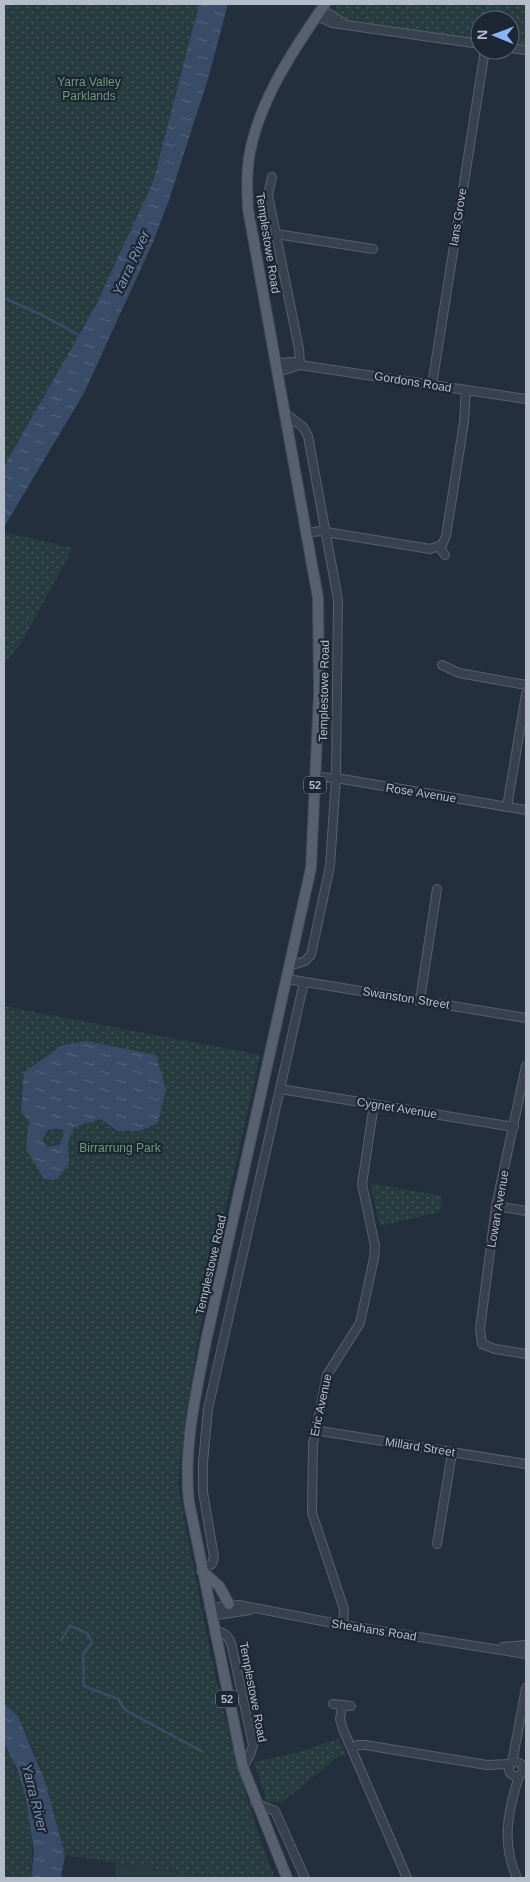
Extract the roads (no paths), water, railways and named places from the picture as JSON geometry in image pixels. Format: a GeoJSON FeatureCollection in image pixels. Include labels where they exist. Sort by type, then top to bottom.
{"type":"FeatureCollection","features":[{"type":"Feature","properties":{"kind":"main road","name":"Templestowe Road"},"geometry":{"type":"LineString","coordinates":[[287,1878],[255,1803],[243,1767],[202,1572],[187,1487],[194,1409],[206,1341],[312,862],[320,622],[308,533],[248,209],[247,177],[251,145],[260,116],[279,77],[322,10]]}},
{"type":"Feature","properties":{"kind":"main road"},"geometry":{"type":"LineString","coordinates":[[202,1572],[219,1586],[230,1604]]}},
{"type":"Feature","properties":{"kind":"street"},"geometry":{"type":"LineString","coordinates":[[322,10],[345,24],[470,43]]}},
{"type":"Feature","properties":{"kind":"street","name":"Ians Grove"},"geometry":{"type":"LineString","coordinates":[[432,385],[483,60]]}},
{"type":"Feature","properties":{"kind":"street"},"geometry":{"type":"LineString","coordinates":[[272,177],[268,195],[300,365]]}},
{"type":"Feature","properties":{"kind":"street"},"geometry":{"type":"LineString","coordinates":[[276,234],[374,249]]}},
{"type":"Feature","properties":{"kind":"street","name":"Gordons Road"},"geometry":{"type":"LineString","coordinates":[[277,368],[292,362],[300,365],[526,399]]}},
{"type":"Feature","properties":{"kind":"street"},"geometry":{"type":"LineString","coordinates":[[308,533],[325,532],[430,549],[439,547],[446,536],[469,391]]}},
{"type":"Feature","properties":{"kind":"street","name":"Templestowe Road"},"geometry":{"type":"LineString","coordinates":[[286,414],[299,423],[308,436],[338,600],[336,778],[330,866],[311,955],[305,960],[290,966]]}},
{"type":"Feature","properties":{"kind":"street"},"geometry":{"type":"LineString","coordinates":[[439,547],[445,555]]}},
{"type":"Feature","properties":{"kind":"street"},"geometry":{"type":"LineString","coordinates":[[442,665],[460,674],[526,685]]}},
{"type":"Feature","properties":{"kind":"street"},"geometry":{"type":"LineString","coordinates":[[507,807],[526,694]]}},
{"type":"Feature","properties":{"kind":"street","name":"Rose Avenue"},"geometry":{"type":"LineString","coordinates":[[316,777],[336,778],[526,810]]}},
{"type":"Feature","properties":{"kind":"street"},"geometry":{"type":"LineString","coordinates":[[420,1000],[437,889]]}},
{"type":"Feature","properties":{"kind":"street","name":"Swanston Street"},"geometry":{"type":"LineString","coordinates":[[287,979],[526,1018]]}},
{"type":"Feature","properties":{"kind":"street"},"geometry":{"type":"LineString","coordinates":[[202,1572],[211,1565],[214,1558],[203,1492],[203,1463],[208,1409],[304,982]]}},
{"type":"Feature","properties":{"kind":"street","name":"Lowan Avenue"},"geometry":{"type":"LineString","coordinates":[[482,1344],[480,1329],[496,1206],[526,1066]]}},
{"type":"Feature","properties":{"kind":"street","name":"Cygnet Avenue"},"geometry":{"type":"LineString","coordinates":[[280,1088],[514,1126]]}},
{"type":"Feature","properties":{"kind":"street","name":"Eric Avenue"},"geometry":{"type":"LineString","coordinates":[[343,1625],[344,1609],[312,1513],[314,1430],[327,1374],[362,1318],[374,1258],[375,1246],[362,1184],[374,1104]]}},
{"type":"Feature","properties":{"kind":"street"},"geometry":{"type":"LineString","coordinates":[[496,1206],[526,1212]]}},
{"type":"Feature","properties":{"kind":"street"},"geometry":{"type":"LineString","coordinates":[[474,1349],[482,1344],[495,1349],[526,1354]]}},
{"type":"Feature","properties":{"kind":"street","name":"Millard Street"},"geometry":{"type":"LineString","coordinates":[[314,1430],[526,1464]]}},
{"type":"Feature","properties":{"kind":"street"},"geometry":{"type":"LineString","coordinates":[[437,1544],[452,1453]]}},
{"type":"Feature","properties":{"kind":"street","name":"Sheahans Road"},"geometry":{"type":"LineString","coordinates":[[210,1612],[230,1604],[343,1625],[526,1654]]}},
{"type":"Feature","properties":{"kind":"street","name":"Sheahans Road"},"geometry":{"type":"LineString","coordinates":[[210,1612],[255,1609]]}},
{"type":"Feature","properties":{"kind":"street","name":"Templestowe Road"},"geometry":{"type":"LineString","coordinates":[[214,1631],[227,1635],[232,1647],[253,1745],[243,1767]]}},
{"type":"Feature","properties":{"kind":"street"},"geometry":{"type":"LineString","coordinates":[[526,1646],[526,1654]]}},
{"type":"Feature","properties":{"kind":"street","name":"Sheahans Road"},"geometry":{"type":"LineString","coordinates":[[494,1648],[526,1646]]}},
{"type":"Feature","properties":{"kind":"street"},"geometry":{"type":"LineString","coordinates":[[517,1878],[509,1859],[506,1840],[518,1769],[518,1738],[526,1688]]}},
{"type":"Feature","properties":{"kind":"street"},"geometry":{"type":"LineString","coordinates":[[333,1704],[351,1706]]}},
{"type":"Feature","properties":{"kind":"street"},"geometry":{"type":"LineString","coordinates":[[342,1705],[340,1723],[407,1878]]}},
{"type":"Feature","properties":{"kind":"street"},"geometry":{"type":"LineString","coordinates":[[352,1750],[356,1745],[365,1744],[518,1769]]}},
{"type":"Feature","properties":{"kind":"street"},"geometry":{"type":"LineString","coordinates":[[255,1803],[275,1811],[305,1878]]}},
{"type":"Feature","properties":{"kind":"water","name":"Yarra River"},"geometry":{"type":"Polygon","coordinates":[[[199,4],[228,4],[208,79],[169,200],[153,242],[84,393],[4,527],[4,466],[95,307],[153,182],[199,4]]]}},
{"type":"Feature","properties":{"kind":"water"},"geometry":{"type":"Polygon","coordinates":[[[86,1041],[156,1055],[166,1089],[158,1123],[139,1131],[118,1131],[101,1119],[74,1127],[68,1143],[69,1164],[56,1180],[44,1179],[26,1149],[29,1121],[21,1112],[24,1072],[63,1045],[86,1041]],[[57,1128],[48,1130],[42,1140],[48,1147],[59,1145],[65,1131],[57,1128]]]}},
{"type":"Feature","properties":{"kind":"water","name":"Yarra River"},"geometry":{"type":"Polygon","coordinates":[[[4,1703],[18,1716],[45,1781],[65,1855],[61,1878],[31,1878],[34,1852],[26,1799],[17,1769],[4,1743],[4,1703]]]}},
{"type":"Feature","properties":{"kind":"waterway"},"geometry":{"type":"LineString","coordinates":[[4,298],[40,314],[81,336]]}},
{"type":"Feature","properties":{"kind":"waterway"},"geometry":{"type":"LineString","coordinates":[[61,1640],[70,1626],[87,1633],[92,1642],[83,1655],[84,1686],[118,1699],[125,1710],[203,1752]]}},
{"type":"Feature","properties":{"kind":"park label","name":"Yarra Valley Parklands"},"geometry":{"type":"Point","coordinates":[89,89]}},
{"type":"Feature","properties":{"kind":"park label","name":"Birrarrung Park"},"geometry":{"type":"Point","coordinates":[120,1148]}}]}
